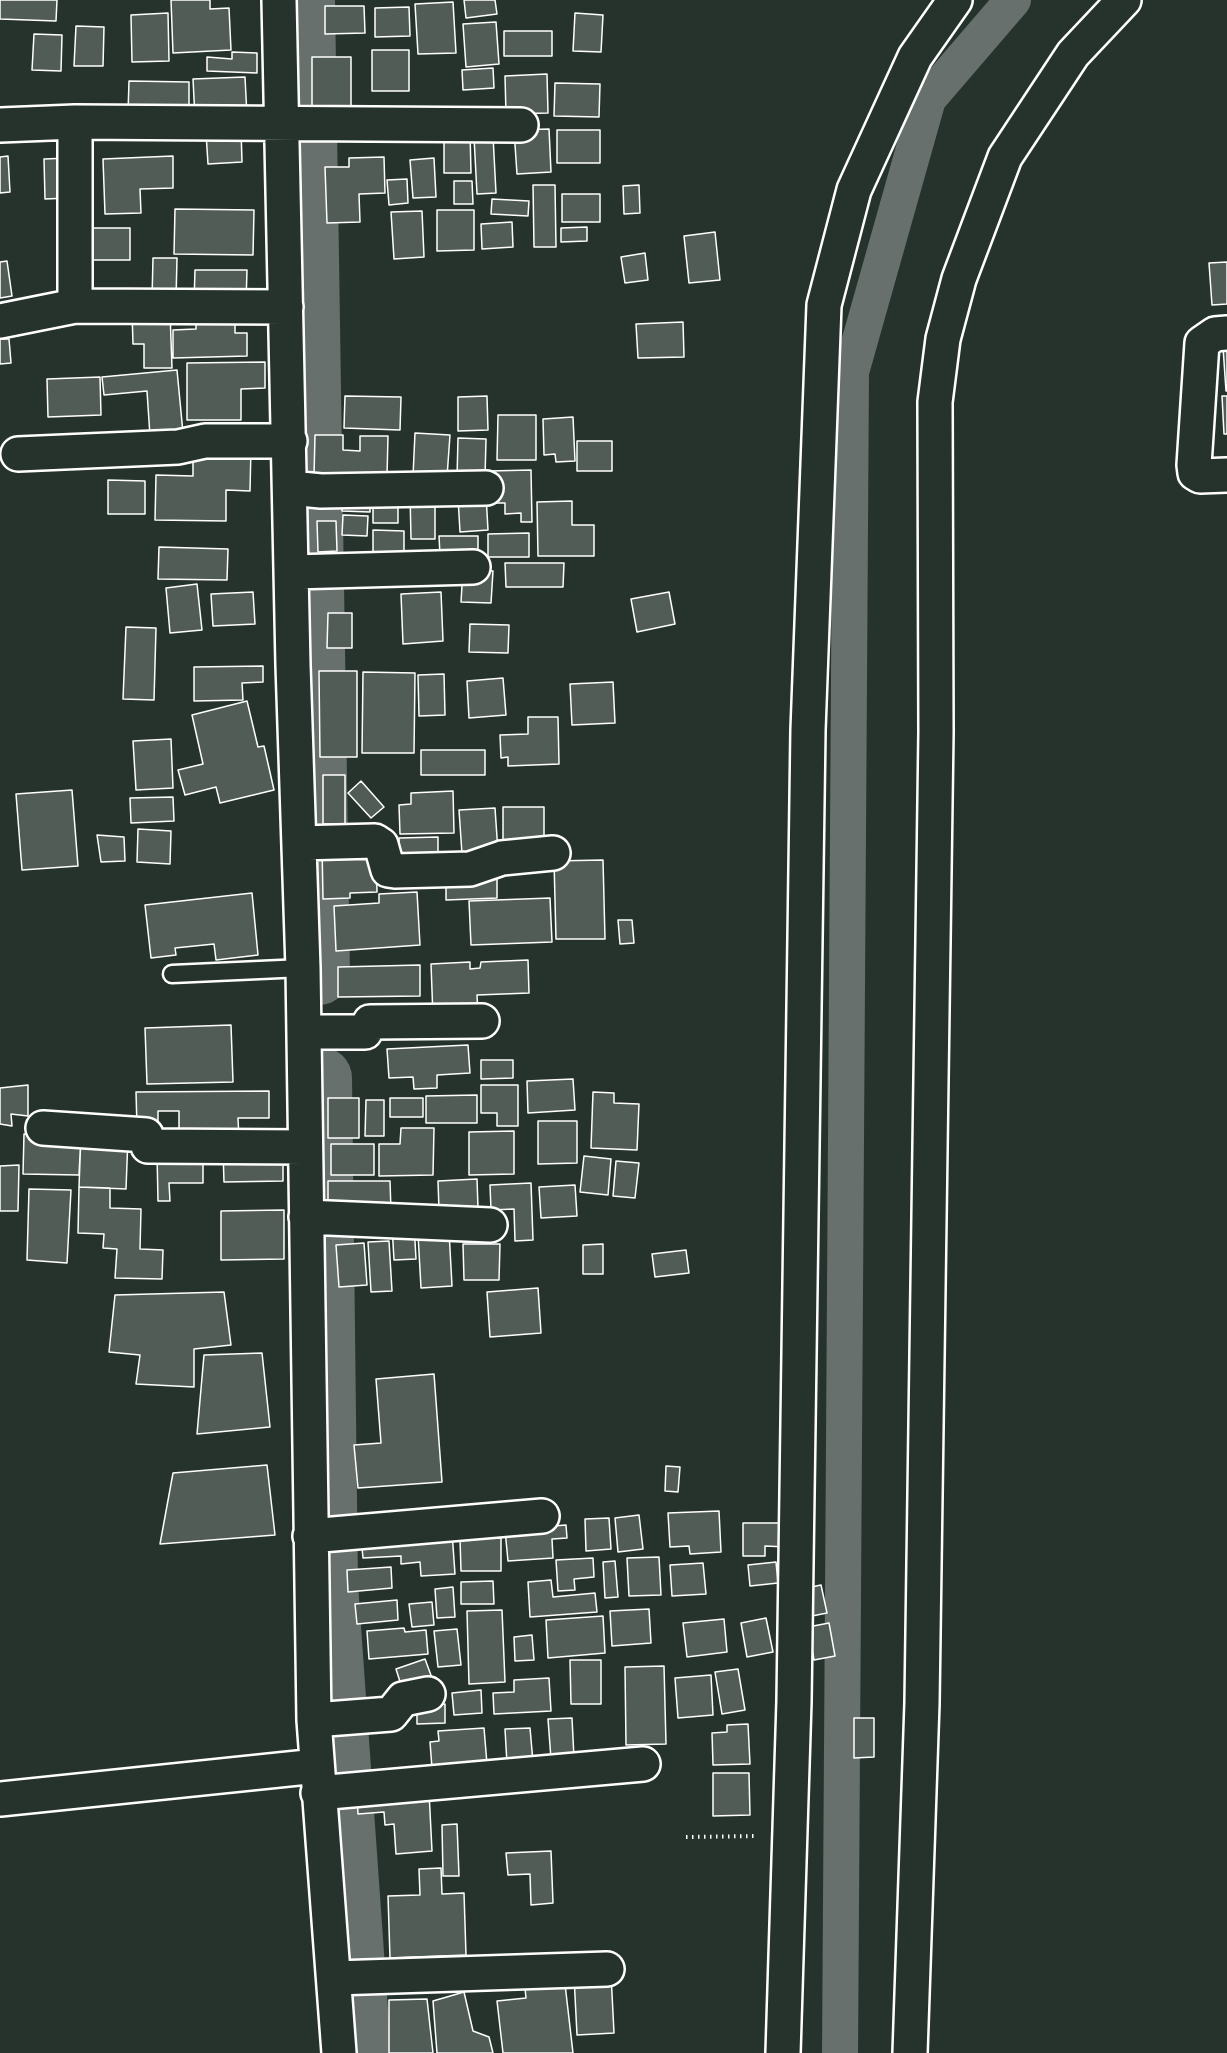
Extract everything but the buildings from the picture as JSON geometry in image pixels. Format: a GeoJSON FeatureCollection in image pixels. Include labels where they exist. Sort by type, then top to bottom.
{"type":"FeatureCollection","features":[{"type":"Feature","properties":{"kind":"street"},"geometry":{"type":"LineString","coordinates":[[279,0],[295,122],[286,307],[290,441],[305,490],[307,572],[293,666],[312,843],[303,968],[315,1032],[305,1147],[318,1217],[322,1536],[332,1720],[331,1785],[350,1977],[339,2053]]}},
{"type":"Feature","properties":{"kind":"street"},"geometry":{"type":"LineString","coordinates":[[783,2053],[791,1836],[808,730],[824,305],[854,190],[915,57],[956,0]]}},
{"type":"Feature","properties":{"kind":"street"},"geometry":{"type":"LineString","coordinates":[[910,2053],[922,1703],[936,732],[935,402],[943,339],[959,279],[1005,157],[1073,54],[1124,0]]}},
{"type":"Feature","properties":{"kind":"street"},"geometry":{"type":"LineString","coordinates":[[75,122],[75,306]]}},
{"type":"Feature","properties":{"kind":"street"},"geometry":{"type":"LineString","coordinates":[[0,125],[75,122],[295,122],[521,125]]}},
{"type":"Feature","properties":{"kind":"street"},"geometry":{"type":"LineString","coordinates":[[0,321],[75,306],[286,307]]}},
{"type":"Feature","properties":{"kind":"street"},"geometry":{"type":"LineString","coordinates":[[1227,333],[1215,334],[1202,343],[1194,465],[1195,473],[1200,476],[1227,475]]}},
{"type":"Feature","properties":{"kind":"street"},"geometry":{"type":"LineString","coordinates":[[18,453],[178,447],[205,441],[290,441]]}},
{"type":"Feature","properties":{"kind":"street"},"geometry":{"type":"LineString","coordinates":[[305,490],[486,488]]}},
{"type":"Feature","properties":{"kind":"street"},"geometry":{"type":"LineString","coordinates":[[307,572],[473,567]]}},
{"type":"Feature","properties":{"kind":"street"},"geometry":{"type":"LineString","coordinates":[[312,843],[375,841],[381,845],[388,870],[395,871],[470,869],[476,865],[502,858],[553,853]]}},
{"type":"Feature","properties":{"kind":"street"},"geometry":{"type":"LineString","coordinates":[[315,1032],[365,1032],[370,1022],[482,1021]]}},
{"type":"Feature","properties":{"kind":"street"},"geometry":{"type":"LineString","coordinates":[[43,1128],[147,1135],[148,1146],[305,1147]]}},
{"type":"Feature","properties":{"kind":"street"},"geometry":{"type":"LineString","coordinates":[[318,1217],[490,1225]]}},
{"type":"Feature","properties":{"kind":"street"},"geometry":{"type":"LineString","coordinates":[[322,1536],[542,1516]]}},
{"type":"Feature","properties":{"kind":"street"},"geometry":{"type":"LineString","coordinates":[[332,1720],[391,1713],[403,1699],[428,1694]]}},
{"type":"Feature","properties":{"kind":"street"},"geometry":{"type":"LineString","coordinates":[[0,1799],[331,1785],[643,1764]]}},
{"type":"Feature","properties":{"kind":"street"},"geometry":{"type":"LineString","coordinates":[[350,1977],[607,1969]]}},
{"type":"Feature","properties":{"kind":"lane"},"geometry":{"type":"LineString","coordinates":[[172,974],[303,968]]}},
{"type":"Feature","properties":{"kind":"path"},"geometry":{"type":"LineString","coordinates":[[686,1837],[791,1836]]}},
{"type":"Feature","properties":{"kind":"waterway"},"geometry":{"type":"LineString","coordinates":[[304,0],[319,974]]}},
{"type":"Feature","properties":{"kind":"waterway"},"geometry":{"type":"LineString","coordinates":[[840,2053],[851,372],[928,99],[1013,0]]}},
{"type":"Feature","properties":{"kind":"waterway"},"geometry":{"type":"LineString","coordinates":[[321,1078],[327,1585],[360,2053]]}}]}
